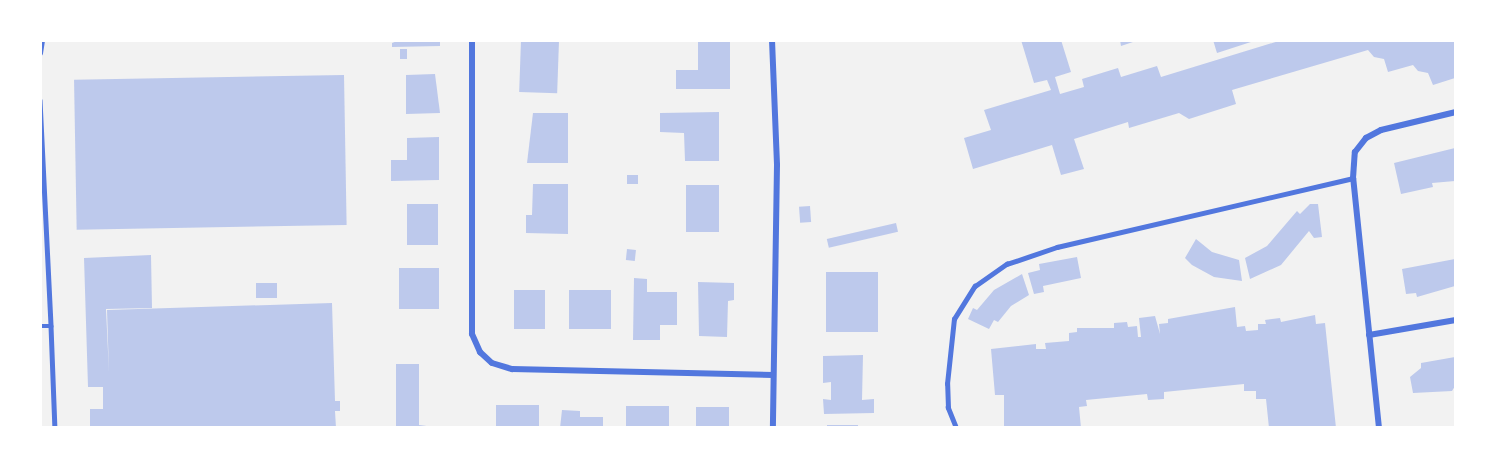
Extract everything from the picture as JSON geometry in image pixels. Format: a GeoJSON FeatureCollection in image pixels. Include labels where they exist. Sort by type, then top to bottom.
{"type":"FeatureCollection","features":[{"type":"Feature","properties":{"kind":"street"},"geometry":{"type":"LineString","coordinates":[[472,40],[472,334],[480,352],[492,363],[512,369],[773,375]]}},
{"type":"Feature","properties":{"kind":"street"},"geometry":{"type":"LineString","coordinates":[[772,40],[777,165],[773,428]]}},
{"type":"Feature","properties":{"kind":"street"},"geometry":{"type":"LineString","coordinates":[[1379,428],[1353,178],[1355,152],[1366,138],[1381,130],[1455,112]]}},
{"type":"Feature","properties":{"kind":"street"},"geometry":{"type":"LineString","coordinates":[[1369,335],[1455,320]]}},
{"type":"Feature","properties":{"kind":"lane"},"geometry":{"type":"LineString","coordinates":[[40,52],[42,40]]}},
{"type":"Feature","properties":{"kind":"lane"},"geometry":{"type":"LineString","coordinates":[[40,100],[55,428]]}},
{"type":"Feature","properties":{"kind":"lane"},"geometry":{"type":"LineString","coordinates":[[956,428],[948,408],[947,384],[954,319],[975,286],[1007,264],[1057,247],[1353,178]]}},
{"type":"Feature","properties":{"kind":"lane"},"geometry":{"type":"LineString","coordinates":[[40,326],[51,326]]}},
{"type":"Feature","properties":{"kind":"building"},"geometry":{"type":"Polygon","coordinates":[[[400,40],[440,40],[440,46],[392,47],[392,43],[400,40]]]}},
{"type":"Feature","properties":{"kind":"building"},"geometry":{"type":"Polygon","coordinates":[[[521,40],[559,41],[557,93],[519,92],[521,40]]]}},
{"type":"Feature","properties":{"kind":"building"},"geometry":{"type":"Polygon","coordinates":[[[698,40],[730,40],[730,89],[676,89],[676,70],[698,70],[698,40]]]}},
{"type":"Feature","properties":{"kind":"building"},"geometry":{"type":"Polygon","coordinates":[[[1021,40],[1061,40],[1071,72],[1055,77],[1060,94],[1084,87],[1082,79],[1118,68],[1121,77],[1157,66],[1161,77],[1282,40],[1455,40],[1455,78],[1433,85],[1428,73],[1418,71],[1413,65],[1388,72],[1384,59],[1374,57],[1368,50],[1232,90],[1236,104],[1189,119],[1179,113],[1129,128],[1128,122],[1074,139],[1084,169],[1061,175],[1052,145],[973,169],[964,138],[991,130],[984,110],[1051,90],[1047,80],[1034,83],[1021,40]]]}},
{"type":"Feature","properties":{"kind":"building"},"geometry":{"type":"Polygon","coordinates":[[[1120,40],[1136,40],[1136,41],[1121,46],[1120,40]]]}},
{"type":"Feature","properties":{"kind":"building"},"geometry":{"type":"Polygon","coordinates":[[[1213,40],[1254,40],[1254,41],[1217,53],[1213,40]]]}},
{"type":"Feature","properties":{"kind":"building"},"geometry":{"type":"Polygon","coordinates":[[[400,49],[407,49],[407,59],[400,59],[400,49]]]}},
{"type":"Feature","properties":{"kind":"building"},"geometry":{"type":"Polygon","coordinates":[[[435,74],[440,113],[406,114],[406,75],[435,74]]]}},
{"type":"Feature","properties":{"kind":"building"},"geometry":{"type":"Polygon","coordinates":[[[344,75],[347,225],[77,230],[74,80],[344,75]]]}},
{"type":"Feature","properties":{"kind":"building"},"geometry":{"type":"Polygon","coordinates":[[[719,112],[719,161],[685,161],[684,133],[660,132],[660,113],[719,112]]]}},
{"type":"Feature","properties":{"kind":"building"},"geometry":{"type":"Polygon","coordinates":[[[533,113],[568,113],[568,163],[527,163],[533,113]]]}},
{"type":"Feature","properties":{"kind":"building"},"geometry":{"type":"Polygon","coordinates":[[[439,137],[439,180],[391,181],[391,160],[407,160],[407,138],[439,137]]]}},
{"type":"Feature","properties":{"kind":"building"},"geometry":{"type":"Polygon","coordinates":[[[1455,148],[1455,181],[1432,183],[1433,187],[1401,194],[1394,163],[1455,148]]]}},
{"type":"Feature","properties":{"kind":"building"},"geometry":{"type":"Polygon","coordinates":[[[627,175],[638,175],[638,184],[627,184],[627,175]]]}},
{"type":"Feature","properties":{"kind":"building"},"geometry":{"type":"Polygon","coordinates":[[[533,184],[568,184],[568,234],[526,233],[526,215],[532,215],[533,184]]]}},
{"type":"Feature","properties":{"kind":"building"},"geometry":{"type":"Polygon","coordinates":[[[686,185],[719,185],[719,232],[686,232],[686,185]]]}},
{"type":"Feature","properties":{"kind":"building"},"geometry":{"type":"Polygon","coordinates":[[[407,204],[438,204],[438,245],[407,245],[407,204]]]}},
{"type":"Feature","properties":{"kind":"building"},"geometry":{"type":"Polygon","coordinates":[[[1310,204],[1318,204],[1322,237],[1314,238],[1309,231],[1281,265],[1250,279],[1245,258],[1267,246],[1297,211],[1300,214],[1310,204]]]}},
{"type":"Feature","properties":{"kind":"building"},"geometry":{"type":"Polygon","coordinates":[[[810,206],[811,222],[800,223],[799,207],[810,206]]]}},
{"type":"Feature","properties":{"kind":"building"},"geometry":{"type":"Polygon","coordinates":[[[896,223],[898,232],[829,248],[827,239],[896,223]]]}},
{"type":"Feature","properties":{"kind":"building"},"geometry":{"type":"Polygon","coordinates":[[[1196,239],[1212,252],[1239,260],[1242,281],[1214,277],[1192,265],[1185,258],[1196,239]]]}},
{"type":"Feature","properties":{"kind":"building"},"geometry":{"type":"Polygon","coordinates":[[[627,249],[636,250],[635,261],[626,260],[627,249]]]}},
{"type":"Feature","properties":{"kind":"building"},"geometry":{"type":"Polygon","coordinates":[[[151,255],[152,308],[106,309],[109,373],[107,310],[332,303],[335,401],[340,401],[340,411],[335,411],[336,428],[90,428],[90,409],[103,409],[103,387],[88,387],[84,258],[151,255]]]}},
{"type":"Feature","properties":{"kind":"building"},"geometry":{"type":"Polygon","coordinates":[[[1077,257],[1081,278],[1043,286],[1044,292],[1034,294],[1028,273],[1040,270],[1039,264],[1077,257]]]}},
{"type":"Feature","properties":{"kind":"building"},"geometry":{"type":"Polygon","coordinates":[[[1455,259],[1455,286],[1417,297],[1416,293],[1406,294],[1402,269],[1455,259]]]}},
{"type":"Feature","properties":{"kind":"building"},"geometry":{"type":"Polygon","coordinates":[[[399,268],[439,268],[439,309],[399,309],[399,268]]]}},
{"type":"Feature","properties":{"kind":"building"},"geometry":{"type":"Polygon","coordinates":[[[826,272],[878,272],[878,332],[826,332],[826,272]]]}},
{"type":"Feature","properties":{"kind":"building"},"geometry":{"type":"Polygon","coordinates":[[[1022,274],[1029,295],[1011,306],[998,322],[994,320],[989,329],[968,319],[973,308],[977,310],[994,290],[1022,274]]]}},
{"type":"Feature","properties":{"kind":"building"},"geometry":{"type":"Polygon","coordinates":[[[634,278],[647,279],[647,292],[677,292],[677,325],[660,325],[660,340],[633,340],[634,278]]]}},
{"type":"Feature","properties":{"kind":"building"},"geometry":{"type":"Polygon","coordinates":[[[698,282],[734,283],[734,300],[728,301],[727,337],[699,336],[698,282]]]}},
{"type":"Feature","properties":{"kind":"building"},"geometry":{"type":"Polygon","coordinates":[[[256,283],[277,283],[277,298],[256,298],[256,283]]]}},
{"type":"Feature","properties":{"kind":"building"},"geometry":{"type":"Polygon","coordinates":[[[514,290],[545,290],[545,329],[514,329],[514,290]]]}},
{"type":"Feature","properties":{"kind":"building"},"geometry":{"type":"Polygon","coordinates":[[[569,290],[611,290],[611,329],[569,329],[569,290]]]}},
{"type":"Feature","properties":{"kind":"building"},"geometry":{"type":"Polygon","coordinates":[[[1235,307],[1237,327],[1245,326],[1246,331],[1258,330],[1258,324],[1266,324],[1265,320],[1280,318],[1281,322],[1315,315],[1316,324],[1325,323],[1336,428],[1269,428],[1266,399],[1256,399],[1256,391],[1244,391],[1244,384],[1164,392],[1164,399],[1148,400],[1147,394],[1086,400],[1087,406],[1079,407],[1081,428],[1004,428],[1004,395],[995,395],[991,349],[1036,344],[1036,349],[1046,349],[1045,343],[1069,341],[1069,333],[1077,332],[1077,328],[1114,328],[1114,323],[1127,322],[1128,327],[1137,326],[1138,337],[1141,337],[1139,318],[1155,316],[1160,334],[1159,324],[1168,323],[1168,319],[1235,307]]]}},
{"type":"Feature","properties":{"kind":"building"},"geometry":{"type":"Polygon","coordinates":[[[863,355],[862,400],[874,399],[874,413],[824,414],[823,399],[831,400],[831,382],[823,383],[823,356],[863,355]]]}},
{"type":"Feature","properties":{"kind":"building"},"geometry":{"type":"Polygon","coordinates":[[[1455,357],[1455,386],[1452,391],[1413,393],[1410,377],[1421,368],[1421,363],[1455,357]]]}},
{"type":"Feature","properties":{"kind":"building"},"geometry":{"type":"Polygon","coordinates":[[[396,364],[419,364],[419,425],[442,428],[396,428],[396,364]]]}},
{"type":"Feature","properties":{"kind":"building"},"geometry":{"type":"Polygon","coordinates":[[[496,405],[539,405],[539,428],[496,428],[496,405]]]}},
{"type":"Feature","properties":{"kind":"building"},"geometry":{"type":"Polygon","coordinates":[[[626,406],[669,406],[669,428],[626,428],[626,406]]]}},
{"type":"Feature","properties":{"kind":"building"},"geometry":{"type":"Polygon","coordinates":[[[696,407],[729,407],[729,428],[696,428],[696,407]]]}},
{"type":"Feature","properties":{"kind":"building"},"geometry":{"type":"Polygon","coordinates":[[[562,410],[580,411],[580,417],[603,417],[603,428],[560,428],[562,410]]]}},
{"type":"Feature","properties":{"kind":"building"},"geometry":{"type":"Polygon","coordinates":[[[827,425],[858,425],[858,428],[827,428],[827,425]]]}}]}
